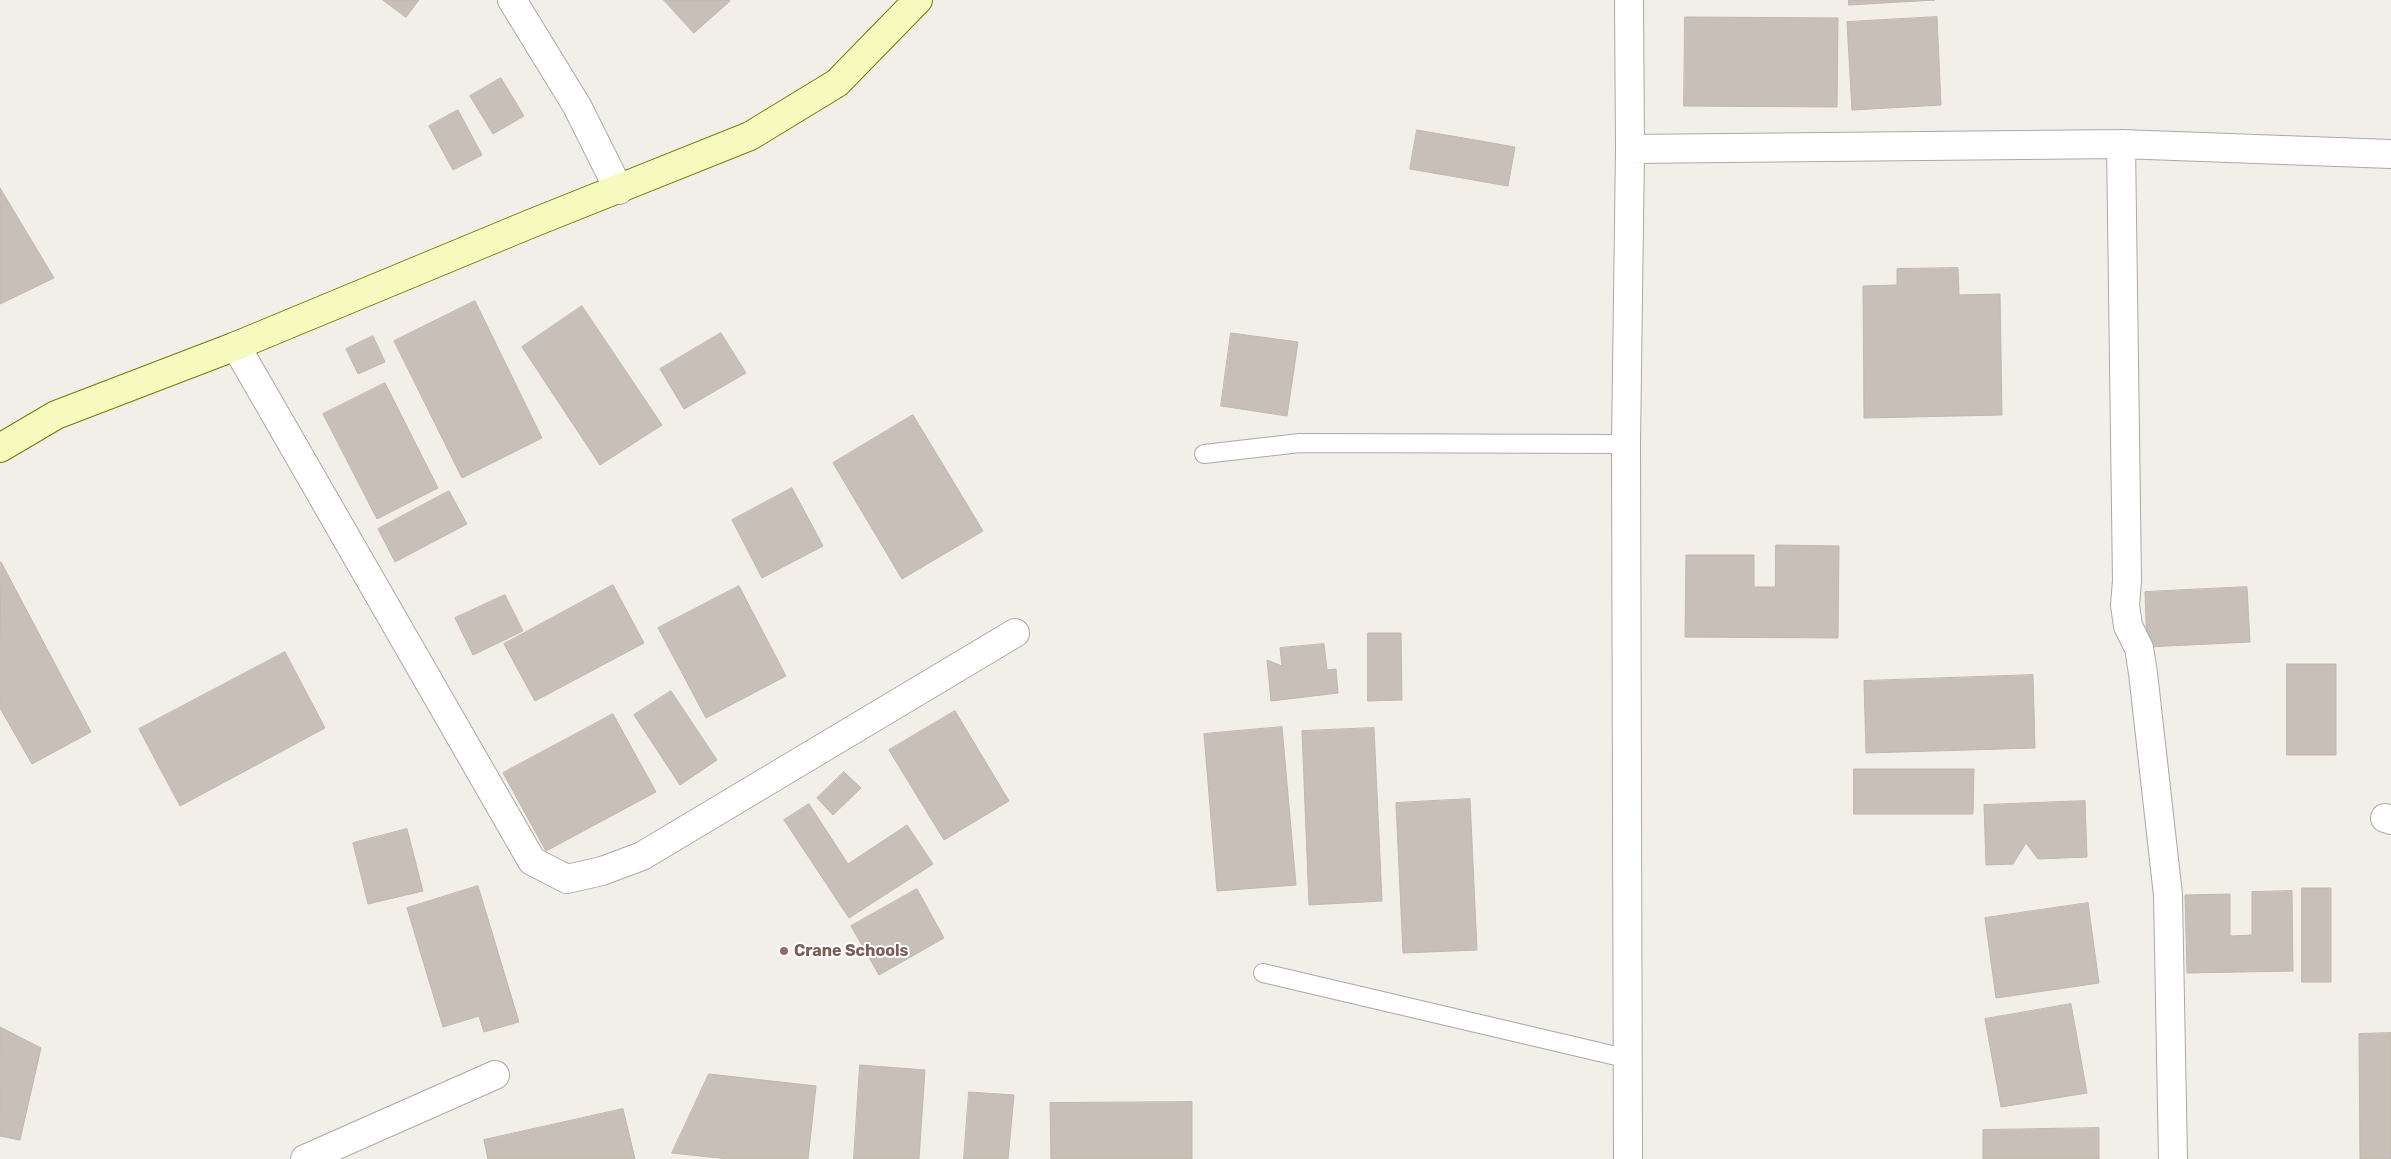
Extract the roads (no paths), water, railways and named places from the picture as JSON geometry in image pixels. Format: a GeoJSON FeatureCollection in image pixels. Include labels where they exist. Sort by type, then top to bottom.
{"type":"FeatureCollection","features":[{"type":"Feature","properties":{"kind":"street"},"geometry":{"type":"LineString","coordinates":[[512,0],[577,106],[619,190]]}},
{"type":"Feature","properties":{"kind":"street"},"geometry":{"type":"LineString","coordinates":[[0,448],[56,415],[236,346],[520,228],[750,136],[837,83],[918,0]]}},
{"type":"Feature","properties":{"kind":"street"},"geometry":{"type":"LineString","coordinates":[[1628,1159],[1626,444],[1630,149],[1629,0]]}},
{"type":"Feature","properties":{"kind":"street"},"geometry":{"type":"LineString","coordinates":[[1630,149],[2120,144],[2391,154]]}},
{"type":"Feature","properties":{"kind":"street"},"geometry":{"type":"LineString","coordinates":[[2120,144],[2125,605],[2128,626],[2139,648],[2143,673],[2168,895],[2174,1159]]}},
{"type":"Feature","properties":{"kind":"street"},"geometry":{"type":"LineString","coordinates":[[236,346],[532,861],[567,879],[602,871],[642,856],[1015,633]]}},
{"type":"Feature","properties":{"kind":"street"},"geometry":{"type":"LineString","coordinates":[[305,1159],[495,1075]]}},
{"type":"Feature","properties":{"kind":"lane"},"geometry":{"type":"LineString","coordinates":[[1204,454],[1300,443],[1626,444]]}},
{"type":"Feature","properties":{"kind":"lane"},"geometry":{"type":"LineString","coordinates":[[1263,974],[1629,1059]]}},
{"type":"Feature","properties":{"kind":"place","name":"Crane Schools"},"geometry":{"type":"Point","coordinates":[784,951]}}]}
